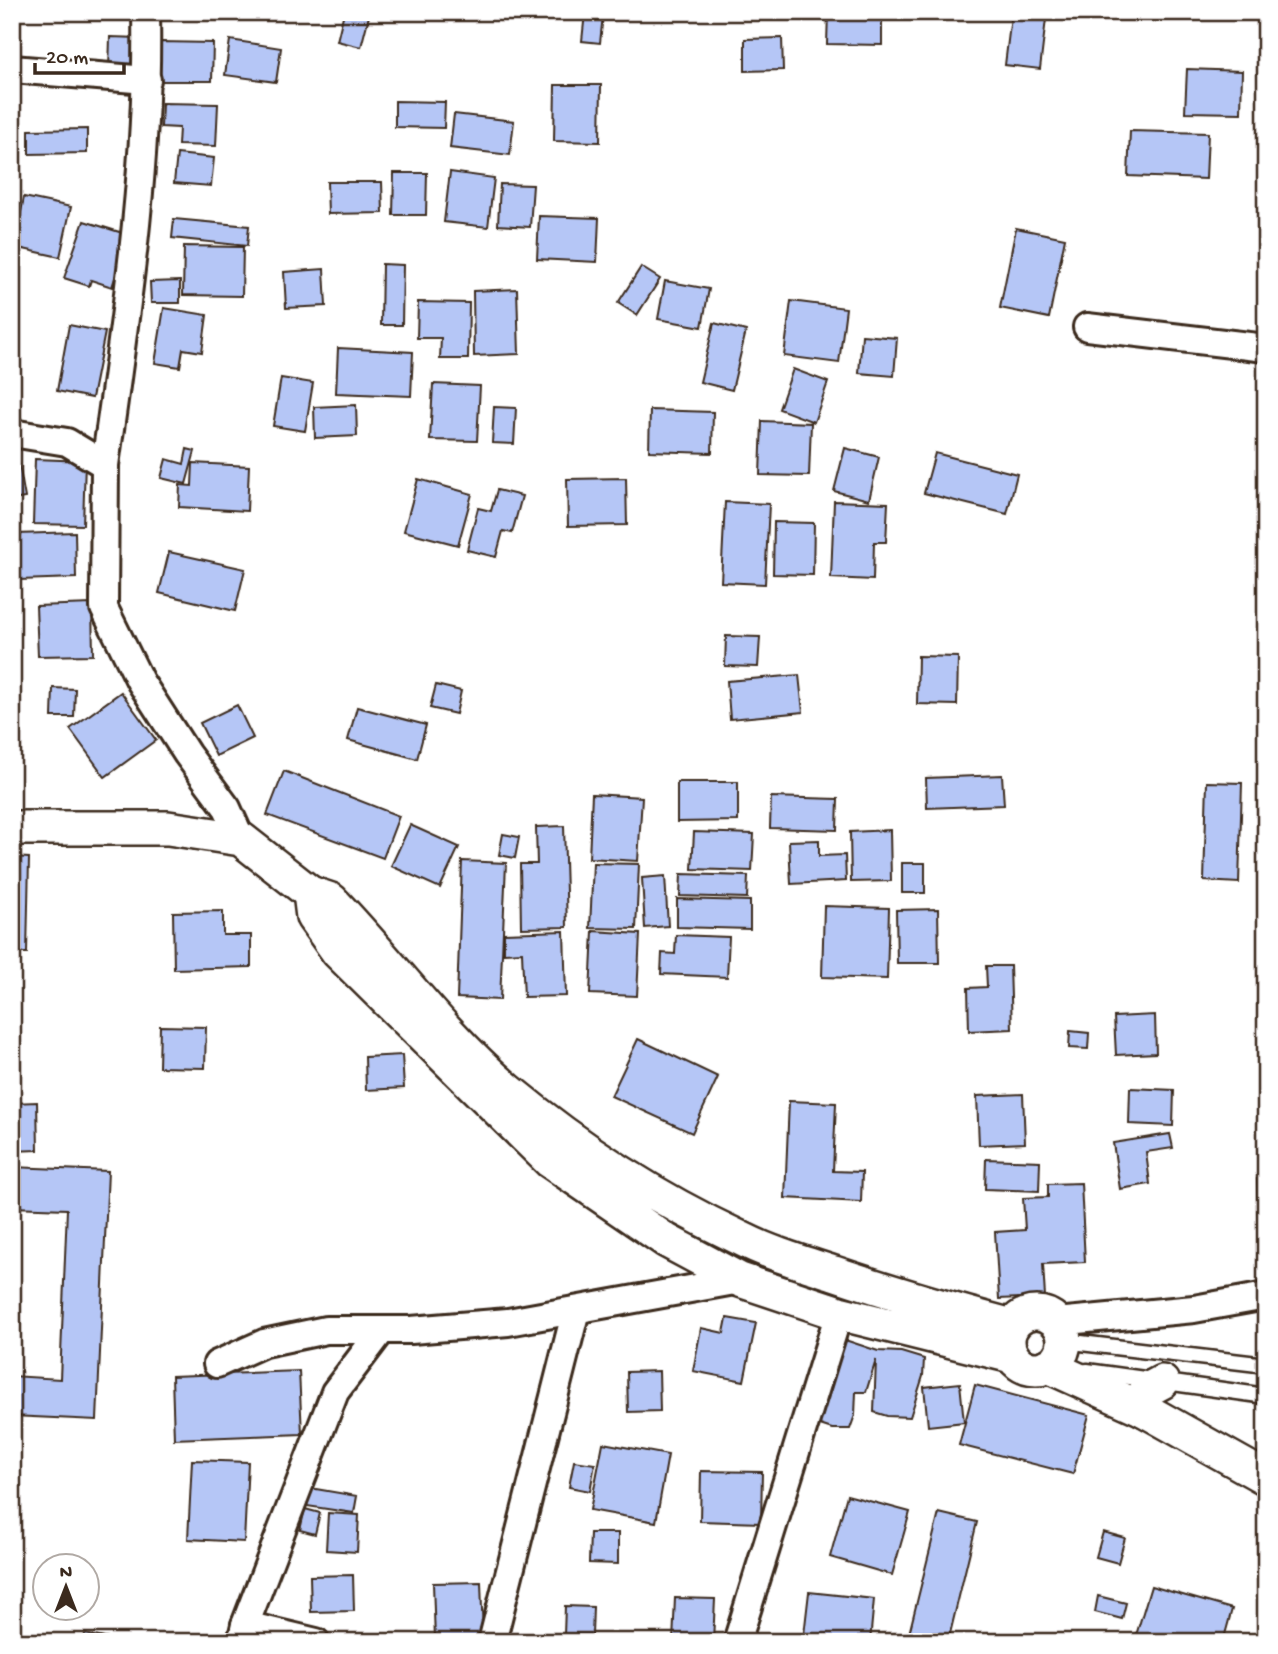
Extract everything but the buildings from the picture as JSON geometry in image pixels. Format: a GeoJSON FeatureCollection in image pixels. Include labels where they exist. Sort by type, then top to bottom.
{"type":"FeatureCollection","features":[{"type":"Feature","properties":{"kind":"street"},"geometry":{"type":"LineString","coordinates":[[146,12],[147,80],[133,265],[105,465],[104,608],[140,681],[187,754],[227,808],[241,839],[310,893],[331,900],[455,1037],[507,1088],[591,1154],[670,1202],[741,1239],[808,1265],[906,1297],[1012,1341],[1027,1367],[1036,1369],[1056,1343],[1194,1309],[1266,1296]]}},
{"type":"Feature","properties":{"kind":"street"},"geometry":{"type":"LineString","coordinates":[[12,69],[147,80]]}},
{"type":"Feature","properties":{"kind":"street"},"geometry":{"type":"LineString","coordinates":[[1087,327],[1266,348]]}},
{"type":"Feature","properties":{"kind":"street"},"geometry":{"type":"LineString","coordinates":[[12,433],[67,442],[105,465]]}},
{"type":"Feature","properties":{"kind":"street"},"geometry":{"type":"LineString","coordinates":[[12,828],[168,828],[241,839]]}},
{"type":"Feature","properties":{"kind":"street"},"geometry":{"type":"LineString","coordinates":[[310,893],[313,917],[338,952],[550,1161],[667,1241],[740,1280],[839,1313],[1012,1341]]}},
{"type":"Feature","properties":{"kind":"street"},"geometry":{"type":"LineString","coordinates":[[217,1364],[264,1343],[326,1330],[411,1330],[508,1322],[740,1280]]}},
{"type":"Feature","properties":{"kind":"street"},"geometry":{"type":"LineString","coordinates":[[492,1642],[576,1310]]}},
{"type":"Feature","properties":{"kind":"street"},"geometry":{"type":"LineString","coordinates":[[737,1642],[839,1313]]}},
{"type":"Feature","properties":{"kind":"street"},"geometry":{"type":"LineString","coordinates":[[1012,1341],[1023,1316],[1031,1313],[1049,1316],[1056,1343],[1143,1409],[1266,1478]]}},
{"type":"Feature","properties":{"kind":"street"},"geometry":{"type":"LineString","coordinates":[[316,1642],[243,1633],[335,1392],[382,1330]]}},
{"type":"Feature","properties":{"kind":"street"},"geometry":{"type":"LineString","coordinates":[[1143,1409],[1142,1398],[1147,1390],[1162,1382]]}},
{"type":"Feature","properties":{"kind":"lane"},"geometry":{"type":"LineString","coordinates":[[1056,1343],[1266,1365]]}},
{"type":"Feature","properties":{"kind":"lane"},"geometry":{"type":"LineString","coordinates":[[1056,1343],[1162,1382],[1266,1396]]}}]}
